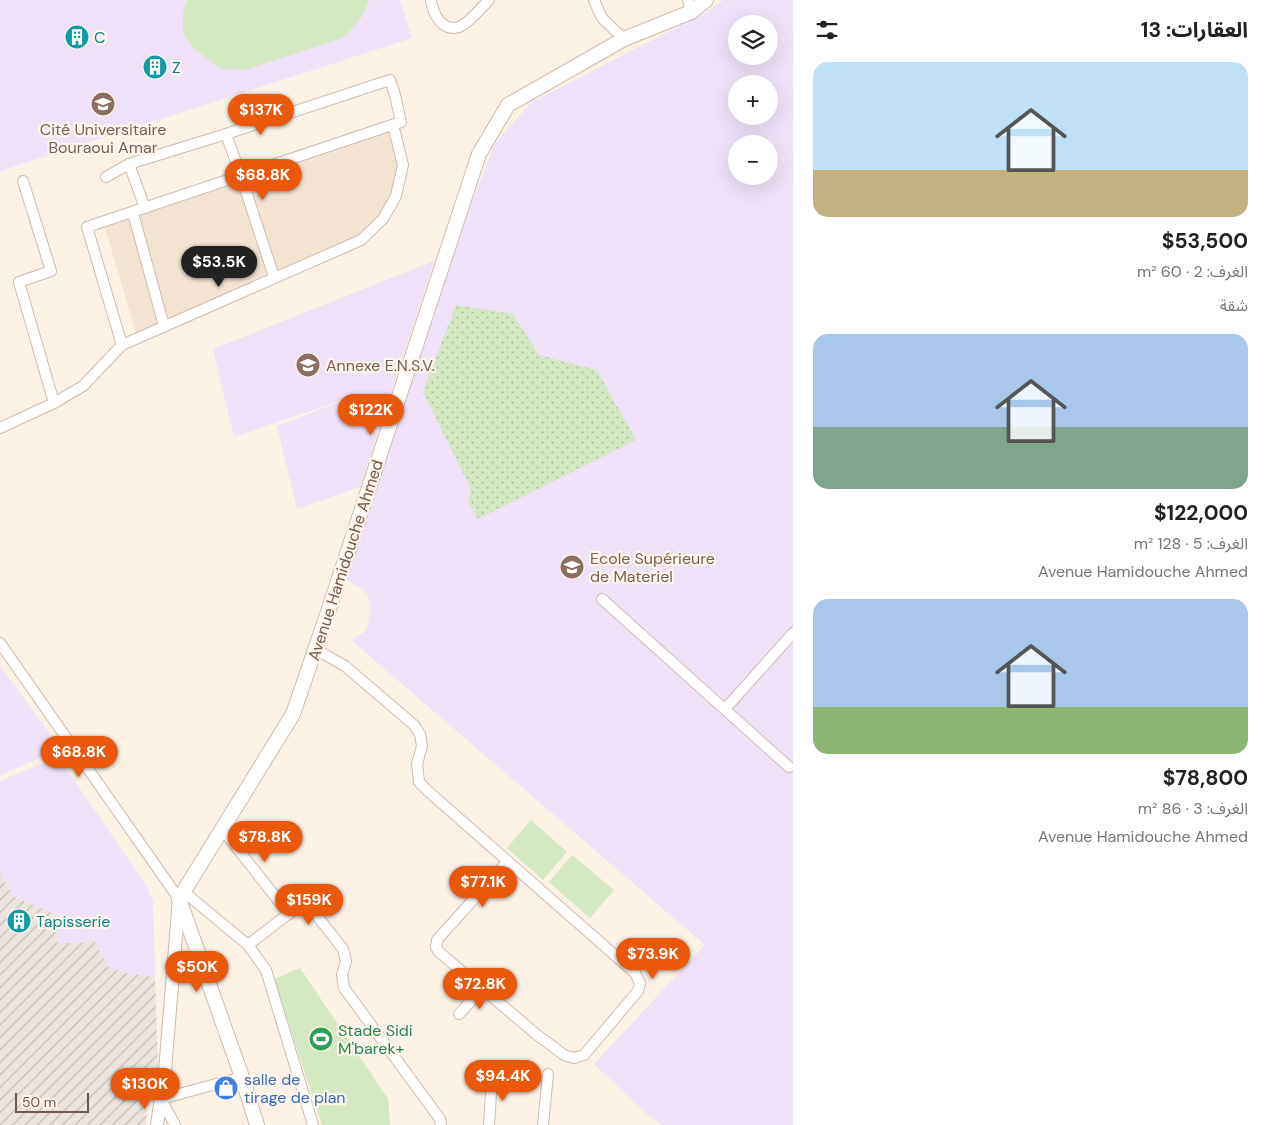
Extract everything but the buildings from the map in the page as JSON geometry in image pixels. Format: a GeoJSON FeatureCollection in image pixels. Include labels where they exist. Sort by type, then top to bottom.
{"type":"FeatureCollection","features":[{"type":"Feature","properties":{"kind":"main road","name":"Avenue Hamidouche Ahmed"},"geometry":{"type":"LineString","coordinates":[[182,896],[292,714],[479,154],[508,105],[624,39],[706,0]]}},
{"type":"Feature","properties":{"kind":"main road"},"geometry":{"type":"LineString","coordinates":[[182,896],[257,1125]]}},
{"type":"Feature","properties":{"kind":"street"},"geometry":{"type":"LineString","coordinates":[[430,0],[440,22],[446,27],[459,27],[474,16],[489,0]]}},
{"type":"Feature","properties":{"kind":"street"},"geometry":{"type":"LineString","coordinates":[[594,0],[603,19],[624,39]]}},
{"type":"Feature","properties":{"kind":"street"},"geometry":{"type":"LineString","coordinates":[[106,176],[129,164],[390,80],[395,95],[401,122],[87,227],[122,345]]}},
{"type":"Feature","properties":{"kind":"street"},"geometry":{"type":"LineString","coordinates":[[0,428],[54,403],[83,386],[122,345],[361,240],[383,219],[396,196],[403,164],[393,125]]}},
{"type":"Feature","properties":{"kind":"street"},"geometry":{"type":"LineString","coordinates":[[226,134],[274,277]]}},
{"type":"Feature","properties":{"kind":"street"},"geometry":{"type":"LineString","coordinates":[[129,164],[145,208]]}},
{"type":"Feature","properties":{"kind":"street"},"geometry":{"type":"LineString","coordinates":[[23,181],[51,271],[19,282],[54,403]]}},
{"type":"Feature","properties":{"kind":"street"},"geometry":{"type":"LineString","coordinates":[[133,213],[164,326]]}},
{"type":"Feature","properties":{"kind":"street"},"geometry":{"type":"LineString","coordinates":[[602,599],[789,767]]}},
{"type":"Feature","properties":{"kind":"street"},"geometry":{"type":"LineString","coordinates":[[725,710],[793,632]]}},
{"type":"Feature","properties":{"kind":"street"},"geometry":{"type":"LineString","coordinates":[[0,643],[182,896],[248,945],[266,970],[313,1125]]}},
{"type":"Feature","properties":{"kind":"street"},"geometry":{"type":"LineString","coordinates":[[315,649],[345,666],[414,725],[420,734],[422,746],[417,764],[419,782],[635,973],[640,983],[638,991],[584,1055],[574,1058],[564,1055],[536,1034],[439,952],[436,947],[437,940],[508,861]]}},
{"type":"Feature","properties":{"kind":"street"},"geometry":{"type":"LineString","coordinates":[[222,829],[289,914]]}},
{"type":"Feature","properties":{"kind":"street"},"geometry":{"type":"LineString","coordinates":[[157,1125],[165,1071],[182,896]]}},
{"type":"Feature","properties":{"kind":"street"},"geometry":{"type":"LineString","coordinates":[[248,945],[296,908],[310,907],[343,949],[346,961],[342,975],[344,988],[440,1119],[440,1125]]}},
{"type":"Feature","properties":{"kind":"street"},"geometry":{"type":"LineString","coordinates":[[459,1014],[483,988]]}},
{"type":"Feature","properties":{"kind":"street"},"geometry":{"type":"LineString","coordinates":[[543,1125],[548,1074]]}},
{"type":"Feature","properties":{"kind":"street"},"geometry":{"type":"LineString","coordinates":[[161,1099],[242,1077]]}},
{"type":"Feature","properties":{"kind":"street"},"geometry":{"type":"LineString","coordinates":[[489,1125],[492,1078]]}},
{"type":"Feature","properties":{"kind":"street"},"geometry":{"type":"LineString","coordinates":[[161,1099],[175,1125]]}},
{"type":"Feature","properties":{"kind":"shaded area","name":"Cité Universitaire Bouraoui Amar"},"geometry":{"type":"Polygon","coordinates":[[[0,0],[400,0],[412,38],[0,171],[0,0]]]}},
{"type":"Feature","properties":{"kind":"shaded area","name":"Ecole Supérieure de Materiel"},"geometry":{"type":"Polygon","coordinates":[[[723,0],[793,0],[793,1125],[662,1125],[648,1115],[594,1064],[705,945],[351,640],[366,631],[371,609],[368,595],[347,580],[460,233],[495,143],[532,102],[707,12],[723,0]]]}},
{"type":"Feature","properties":{"kind":"shaded area"},"geometry":{"type":"Polygon","coordinates":[[[401,124],[405,159],[390,210],[365,232],[136,333],[104,225],[401,124]]]}},
{"type":"Feature","properties":{"kind":"shaded area","name":"Annexe E.N.S.V."},"geometry":{"type":"Polygon","coordinates":[[[434,261],[360,487],[297,509],[277,426],[368,391],[234,437],[213,349],[434,261]]]}},
{"type":"Feature","properties":{"kind":"shaded area"},"geometry":{"type":"Polygon","coordinates":[[[0,666],[61,749],[0,775],[0,666]]]}},
{"type":"Feature","properties":{"kind":"shaded area"},"geometry":{"type":"Polygon","coordinates":[[[58,757],[146,885],[153,901],[155,977],[129,974],[108,967],[93,939],[83,943],[57,943],[59,916],[13,896],[0,873],[0,781],[58,757]]]}},
{"type":"Feature","properties":{"kind":"shaded area"},"geometry":{"type":"Polygon","coordinates":[[[0,873],[13,896],[59,916],[93,939],[129,974],[155,977],[158,1068],[129,1085],[147,1104],[146,1125],[0,1125],[0,873]]]}},
{"type":"Feature","properties":{"kind":"green space"},"geometry":{"type":"Polygon","coordinates":[[[187,0],[369,0],[360,20],[343,38],[244,70],[220,68],[194,49],[183,33],[183,13],[187,0]]]}},
{"type":"Feature","properties":{"kind":"green space"},"geometry":{"type":"Polygon","coordinates":[[[456,305],[513,314],[539,355],[597,370],[636,440],[478,519],[468,501],[471,489],[423,392],[456,305]]]}},
{"type":"Feature","properties":{"kind":"green space"},"geometry":{"type":"Polygon","coordinates":[[[531,820],[567,852],[543,880],[507,848],[531,820]]]}},
{"type":"Feature","properties":{"kind":"green space"},"geometry":{"type":"Polygon","coordinates":[[[572,855],[614,890],[590,918],[549,882],[572,855]]]}},
{"type":"Feature","properties":{"kind":"green space","name":"Stade Sidi M'barek+"},"geometry":{"type":"Polygon","coordinates":[[[300,968],[388,1099],[390,1125],[322,1125],[274,979],[300,968]]]}},
{"type":"Feature","properties":{"kind":"place","name":"C"},"geometry":{"type":"Point","coordinates":[77,37]}},
{"type":"Feature","properties":{"kind":"place","name":"Z"},"geometry":{"type":"Point","coordinates":[155,67]}},
{"type":"Feature","properties":{"kind":"place","name":"Cité Universitaire Bouraoui Amar"},"geometry":{"type":"Point","coordinates":[103,104]}},
{"type":"Feature","properties":{"kind":"place","name":"Annexe E.N.S.V."},"geometry":{"type":"Point","coordinates":[308,365]}},
{"type":"Feature","properties":{"kind":"place","name":"Ecole Supérieure de Materiel"},"geometry":{"type":"Point","coordinates":[572,567]}},
{"type":"Feature","properties":{"kind":"place","name":"Tapisserie"},"geometry":{"type":"Point","coordinates":[19,921]}},
{"type":"Feature","properties":{"kind":"place","name":"Stade Sidi M'barek+"},"geometry":{"type":"Point","coordinates":[321,1039]}},
{"type":"Feature","properties":{"kind":"place","name":"salle de tirage de plan"},"geometry":{"type":"Point","coordinates":[226,1088]}}]}
